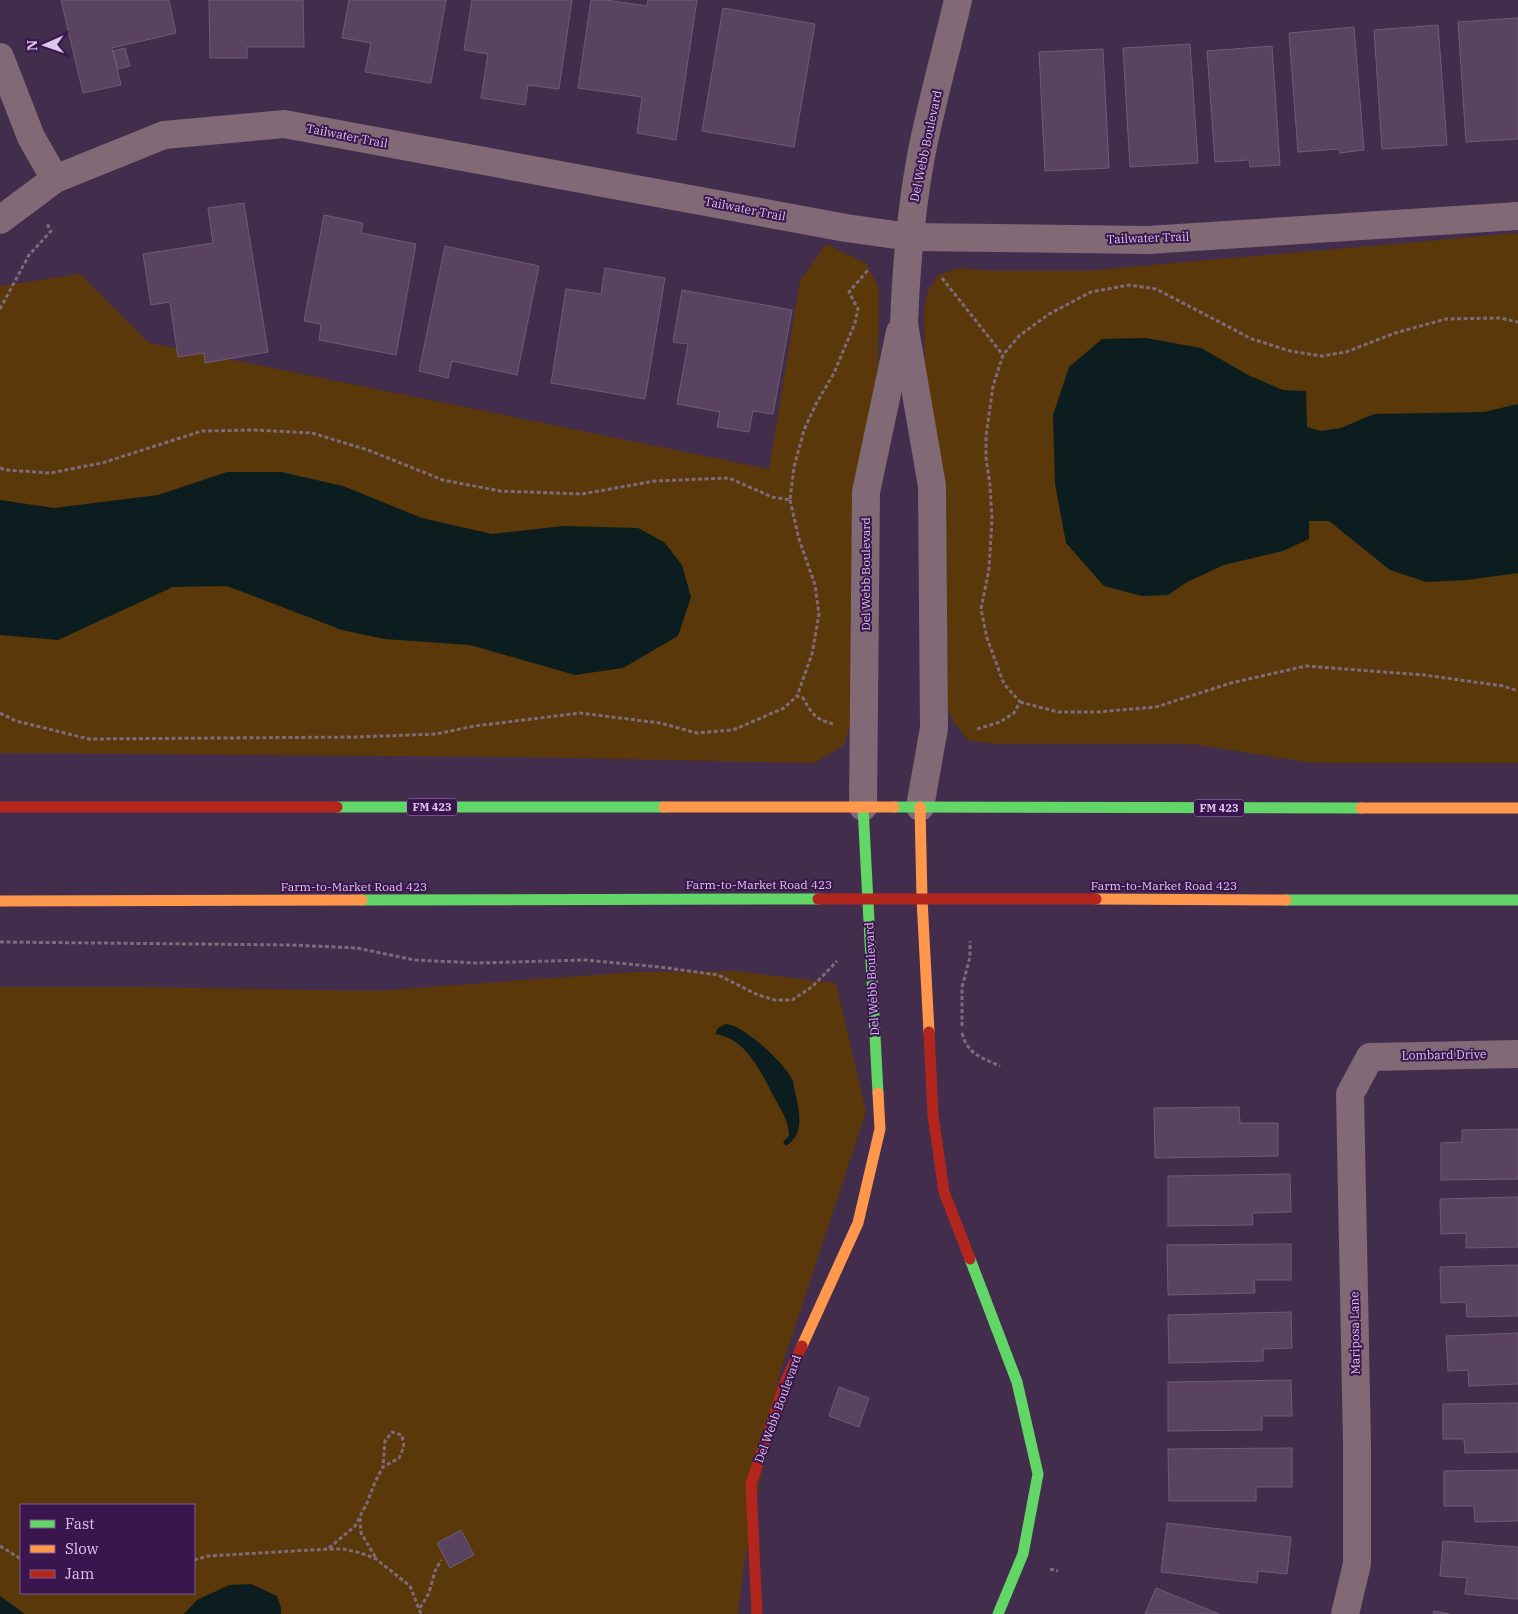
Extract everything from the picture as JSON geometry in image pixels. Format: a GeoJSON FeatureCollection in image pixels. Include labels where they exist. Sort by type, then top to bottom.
{"type":"FeatureCollection","features":[{"type":"Feature","properties":{"kind":"main road","name":"FM 423"},"geometry":{"type":"LineString","coordinates":[[0,807],[1518,808]]}},
{"type":"Feature","properties":{"kind":"main road","name":"Del Webb Boulevard"},"geometry":{"type":"LineString","coordinates":[[757,1614],[750,1484],[786,1380],[858,1223],[880,1129],[867,899],[864,807]]}},
{"type":"Feature","properties":{"kind":"main road","name":"Del Webb Boulevard"},"geometry":{"type":"LineString","coordinates":[[920,807],[922,899],[933,1115],[944,1192],[1017,1382],[1038,1474],[1023,1554],[998,1614]]}},
{"type":"Feature","properties":{"kind":"main road","name":"Farm-to-Market Road 423"},"geometry":{"type":"LineString","coordinates":[[0,900],[1518,900]]}},
{"type":"Feature","properties":{"kind":"street","name":"Del Webb Boulevard"},"geometry":{"type":"LineString","coordinates":[[920,807],[934,728],[932,486],[904,324],[910,237],[921,155],[958,0]]}},
{"type":"Feature","properties":{"kind":"street"},"geometry":{"type":"LineString","coordinates":[[0,57],[31,138],[55,179]]}},
{"type":"Feature","properties":{"kind":"street","name":"Tailwater Trail"},"geometry":{"type":"LineString","coordinates":[[0,220],[55,179],[164,135],[284,124],[831,225],[910,237],[1148,240],[1518,216]]}},
{"type":"Feature","properties":{"kind":"street","name":"Del Webb Boulevard"},"geometry":{"type":"LineString","coordinates":[[864,807],[866,492],[901,329],[904,324]]}},
{"type":"Feature","properties":{"kind":"street","name":"Lombard Drive"},"geometry":{"type":"LineString","coordinates":[[1370,1057],[1518,1054]]}},
{"type":"Feature","properties":{"kind":"street","name":"Mariposa Lane"},"geometry":{"type":"LineString","coordinates":[[1345,1614],[1357,1564],[1357,1434],[1350,1094],[1370,1057]]}},
{"type":"Feature","properties":{"kind":"path"},"geometry":{"type":"LineString","coordinates":[[0,309],[29,255],[51,231],[31,197]]}},
{"type":"Feature","properties":{"kind":"path"},"geometry":{"type":"LineString","coordinates":[[0,713],[16,721],[89,739],[356,737],[436,734],[475,726],[580,713],[660,723],[697,733],[733,730],[784,708],[796,696],[812,654],[819,614],[815,584],[799,540],[790,500],[794,467],[804,430],[834,373],[855,323],[858,309],[849,292],[868,270]]}},
{"type":"Feature","properties":{"kind":"path"},"geometry":{"type":"LineString","coordinates":[[942,278],[1003,355]]}},
{"type":"Feature","properties":{"kind":"path"},"geometry":{"type":"LineString","coordinates":[[1518,322],[1500,318],[1446,319],[1395,333],[1346,352],[1322,356],[1290,351],[1252,339],[1156,289],[1129,285],[1092,292],[1049,314],[1019,336],[1003,355],[992,386],[986,436],[986,458],[992,519],[989,569],[982,609],[988,638],[1004,684],[1020,702],[1058,712],[1097,712],[1156,707],[1231,683],[1306,666],[1424,675],[1503,686],[1518,691]]}},
{"type":"Feature","properties":{"kind":"path"},"geometry":{"type":"LineString","coordinates":[[0,468],[50,473],[102,463],[202,431],[254,430],[312,433],[368,450],[443,480],[500,491],[582,494],[655,481],[729,478],[772,497],[790,500]]}},
{"type":"Feature","properties":{"kind":"path"},"geometry":{"type":"LineString","coordinates":[[796,696],[803,698],[810,711],[818,720],[836,725]]}},
{"type":"Feature","properties":{"kind":"path"},"geometry":{"type":"LineString","coordinates":[[977,729],[1000,722],[1014,713],[1020,702]]}},
{"type":"Feature","properties":{"kind":"path"},"geometry":{"type":"LineString","coordinates":[[970,940],[970,957],[962,987],[962,1033],[966,1047],[975,1055],[1000,1066]]}},
{"type":"Feature","properties":{"kind":"path"},"geometry":{"type":"LineString","coordinates":[[0,942],[291,945],[358,948],[414,960],[478,963],[585,960],[718,975],[758,995],[774,1000],[792,1000],[812,988],[837,962]]}},
{"type":"Feature","properties":{"kind":"path"},"geometry":{"type":"LineString","coordinates":[[328,1549],[355,1526],[360,1517],[383,1467],[385,1440],[392,1432],[402,1435],[404,1447],[398,1458],[383,1467]]}},
{"type":"Feature","properties":{"kind":"path"},"geometry":{"type":"LineString","coordinates":[[360,1517],[361,1534],[376,1558]]}},
{"type":"Feature","properties":{"kind":"path"},"geometry":{"type":"LineString","coordinates":[[0,1546],[20,1558]]}},
{"type":"Feature","properties":{"kind":"path"},"geometry":{"type":"LineString","coordinates":[[195,1560],[208,1556],[342,1548],[361,1552],[376,1558],[410,1586],[421,1614]]}},
{"type":"Feature","properties":{"kind":"path"},"geometry":{"type":"LineString","coordinates":[[419,1609],[429,1594],[435,1571],[441,1560]]}},
{"type":"Feature","properties":{"kind":"shaded area"},"geometry":{"type":"Polygon","coordinates":[[[1518,233],[1518,763],[1313,763],[1191,744],[995,744],[968,740],[953,721],[947,708],[946,530],[943,467],[929,412],[925,373],[924,310],[927,292],[939,275],[958,268],[991,271],[1085,271],[1518,233]]]}},
{"type":"Feature","properties":{"kind":"shaded area"},"geometry":{"type":"Polygon","coordinates":[[[826,244],[866,263],[879,288],[878,374],[852,719],[844,745],[814,763],[526,757],[0,753],[0,286],[80,274],[149,343],[769,469],[800,281],[826,244]]]}},
{"type":"Feature","properties":{"kind":"shaded area"},"geometry":{"type":"Polygon","coordinates":[[[1146,338],[1201,348],[1250,376],[1283,390],[1306,391],[1307,427],[1321,431],[1341,428],[1374,414],[1484,412],[1518,404],[1518,573],[1467,580],[1426,582],[1390,570],[1329,521],[1309,521],[1309,539],[1283,551],[1224,565],[1187,582],[1168,595],[1142,596],[1104,586],[1066,543],[1055,484],[1053,415],[1069,367],[1102,339],[1146,338]]]}},
{"type":"Feature","properties":{"kind":"shaded area"},"geometry":{"type":"Polygon","coordinates":[[[227,472],[281,472],[343,486],[422,518],[492,534],[563,526],[638,528],[664,542],[682,565],[691,597],[678,636],[623,668],[575,675],[470,645],[384,639],[342,630],[227,586],[173,587],[58,640],[0,635],[0,500],[54,508],[158,495],[227,472]]]}},
{"type":"Feature","properties":{"kind":"shaded area"},"geometry":{"type":"Polygon","coordinates":[[[733,971],[836,983],[866,1112],[780,1372],[743,1572],[738,1614],[0,1614],[0,987],[144,987],[377,991],[635,972],[733,971]]]}},
{"type":"Feature","properties":{"kind":"shaded area"},"geometry":{"type":"Polygon","coordinates":[[[726,1024],[734,1026],[754,1038],[783,1065],[793,1081],[799,1125],[793,1140],[786,1146],[783,1142],[789,1136],[789,1131],[786,1120],[758,1067],[744,1049],[735,1042],[715,1034],[718,1028],[726,1024]]]}},
{"type":"Feature","properties":{"kind":"shaded area"},"geometry":{"type":"Polygon","coordinates":[[[251,1584],[277,1596],[281,1614],[184,1614],[197,1600],[229,1585],[251,1584]]]}},
{"type":"Feature","properties":{"kind":"shaded area"},"geometry":{"type":"Polygon","coordinates":[[[0,1596],[25,1614],[0,1614],[0,1596]]]}},
{"type":"Feature","properties":{"kind":"building"},"geometry":{"type":"Polygon","coordinates":[[[61,0],[169,0],[176,33],[112,48],[121,85],[83,93],[61,0]]]}},
{"type":"Feature","properties":{"kind":"building"},"geometry":{"type":"Polygon","coordinates":[[[209,0],[303,0],[304,47],[247,47],[247,58],[210,58],[209,0]]]}},
{"type":"Feature","properties":{"kind":"building"},"geometry":{"type":"Polygon","coordinates":[[[349,0],[446,0],[431,83],[365,72],[371,43],[342,38],[349,0]]]}},
{"type":"Feature","properties":{"kind":"building"},"geometry":{"type":"Polygon","coordinates":[[[472,0],[572,0],[559,89],[528,85],[525,105],[481,98],[488,54],[464,50],[472,0]]]}},
{"type":"Feature","properties":{"kind":"building"},"geometry":{"type":"Polygon","coordinates":[[[591,0],[606,0],[647,6],[648,0],[697,0],[676,140],[637,133],[642,97],[578,88],[591,0]]]}},
{"type":"Feature","properties":{"kind":"building"},"geometry":{"type":"Polygon","coordinates":[[[723,8],[815,24],[794,147],[702,131],[723,8]]]}},
{"type":"Feature","properties":{"kind":"building"},"geometry":{"type":"Polygon","coordinates":[[[1518,18],[1518,139],[1466,142],[1458,22],[1518,18]]]}},
{"type":"Feature","properties":{"kind":"building"},"geometry":{"type":"Polygon","coordinates":[[[1438,25],[1447,145],[1382,149],[1374,30],[1438,25]]]}},
{"type":"Feature","properties":{"kind":"building"},"geometry":{"type":"Polygon","coordinates":[[[1354,27],[1364,150],[1340,153],[1339,149],[1298,152],[1289,33],[1354,27]]]}},
{"type":"Feature","properties":{"kind":"building"},"geometry":{"type":"Polygon","coordinates":[[[1190,44],[1198,163],[1130,167],[1123,48],[1190,44]]]}},
{"type":"Feature","properties":{"kind":"building"},"geometry":{"type":"Polygon","coordinates":[[[1272,46],[1280,165],[1250,167],[1249,160],[1215,162],[1207,51],[1272,46]]]}},
{"type":"Feature","properties":{"kind":"building"},"geometry":{"type":"Polygon","coordinates":[[[125,48],[130,66],[118,69],[113,51],[125,48]]]}},
{"type":"Feature","properties":{"kind":"building"},"geometry":{"type":"Polygon","coordinates":[[[1103,49],[1109,168],[1045,171],[1039,52],[1103,49]]]}},
{"type":"Feature","properties":{"kind":"building"},"geometry":{"type":"Polygon","coordinates":[[[244,203],[268,352],[205,363],[204,353],[178,357],[170,302],[151,305],[143,254],[213,243],[208,208],[244,203]]]}},
{"type":"Feature","properties":{"kind":"building"},"geometry":{"type":"Polygon","coordinates":[[[324,215],[363,223],[361,233],[416,244],[396,355],[319,340],[321,324],[304,321],[324,215]]]}},
{"type":"Feature","properties":{"kind":"building"},"geometry":{"type":"Polygon","coordinates":[[[445,246],[539,266],[517,375],[452,361],[448,378],[419,371],[445,246]]]}},
{"type":"Feature","properties":{"kind":"building"},"geometry":{"type":"Polygon","coordinates":[[[605,268],[665,278],[645,399],[551,383],[566,289],[601,294],[605,268]]]}},
{"type":"Feature","properties":{"kind":"building"},"geometry":{"type":"Polygon","coordinates":[[[682,290],[792,310],[773,414],[753,411],[749,432],[717,427],[720,412],[677,404],[688,344],[673,342],[682,290]]]}},
{"type":"Feature","properties":{"kind":"building"},"geometry":{"type":"Polygon","coordinates":[[[1239,1107],[1240,1123],[1278,1123],[1278,1156],[1155,1158],[1154,1108],[1239,1107]]]}},
{"type":"Feature","properties":{"kind":"building"},"geometry":{"type":"Polygon","coordinates":[[[1518,1129],[1518,1179],[1441,1180],[1441,1143],[1462,1142],[1462,1130],[1518,1129]]]}},
{"type":"Feature","properties":{"kind":"building"},"geometry":{"type":"Polygon","coordinates":[[[1290,1174],[1291,1212],[1252,1213],[1253,1225],[1168,1226],[1168,1176],[1290,1174]]]}},
{"type":"Feature","properties":{"kind":"building"},"geometry":{"type":"Polygon","coordinates":[[[1518,1197],[1518,1247],[1466,1248],[1466,1233],[1441,1234],[1440,1199],[1518,1197]]]}},
{"type":"Feature","properties":{"kind":"building"},"geometry":{"type":"Polygon","coordinates":[[[1291,1244],[1291,1280],[1254,1280],[1255,1293],[1168,1295],[1167,1245],[1291,1244]]]}},
{"type":"Feature","properties":{"kind":"building"},"geometry":{"type":"Polygon","coordinates":[[[1518,1265],[1518,1316],[1467,1317],[1466,1302],[1441,1303],[1440,1267],[1518,1265]]]}},
{"type":"Feature","properties":{"kind":"building"},"geometry":{"type":"Polygon","coordinates":[[[1291,1312],[1292,1348],[1263,1349],[1263,1361],[1169,1363],[1168,1315],[1291,1312]]]}},
{"type":"Feature","properties":{"kind":"building"},"geometry":{"type":"Polygon","coordinates":[[[1518,1333],[1518,1384],[1469,1386],[1468,1370],[1448,1371],[1446,1336],[1518,1333]]]}},
{"type":"Feature","properties":{"kind":"building"},"geometry":{"type":"Polygon","coordinates":[[[1291,1380],[1292,1416],[1262,1416],[1262,1430],[1168,1431],[1168,1382],[1291,1380]]]}},
{"type":"Feature","properties":{"kind":"building"},"geometry":{"type":"Polygon","coordinates":[[[839,1387],[869,1398],[859,1427],[829,1416],[839,1387]]]}},
{"type":"Feature","properties":{"kind":"building"},"geometry":{"type":"Polygon","coordinates":[[[1518,1403],[1518,1452],[1465,1453],[1464,1439],[1443,1439],[1443,1404],[1518,1403]]]}},
{"type":"Feature","properties":{"kind":"building"},"geometry":{"type":"Polygon","coordinates":[[[1292,1448],[1292,1487],[1256,1487],[1256,1501],[1169,1501],[1168,1449],[1292,1448]]]}},
{"type":"Feature","properties":{"kind":"building"},"geometry":{"type":"Polygon","coordinates":[[[1518,1470],[1518,1521],[1475,1522],[1474,1506],[1444,1506],[1444,1471],[1518,1470]]]}},
{"type":"Feature","properties":{"kind":"building"},"geometry":{"type":"Polygon","coordinates":[[[1167,1523],[1291,1537],[1287,1574],[1258,1571],[1257,1583],[1161,1572],[1167,1523]]]}},
{"type":"Feature","properties":{"kind":"building"},"geometry":{"type":"Polygon","coordinates":[[[461,1530],[474,1555],[450,1568],[437,1543],[461,1530]]]}},
{"type":"Feature","properties":{"kind":"building"},"geometry":{"type":"Polygon","coordinates":[[[1443,1541],[1518,1547],[1518,1599],[1465,1594],[1467,1578],[1440,1576],[1443,1541]]]}},
{"type":"Feature","properties":{"kind":"building"},"geometry":{"type":"Polygon","coordinates":[[[1156,1588],[1219,1614],[1145,1614],[1156,1588]]]}},
{"type":"Feature","properties":{"kind":"building"},"geometry":{"type":"Polygon","coordinates":[[[1434,1611],[1450,1614],[1433,1614],[1434,1611]]]}},
{"type":"Feature","properties":{"kind":"traffic: fast"},"geometry":{"type":"LineString","coordinates":[[337,807],[664,807]]}},
{"type":"Feature","properties":{"kind":"traffic: fast"},"geometry":{"type":"LineString","coordinates":[[863,807],[878,1093]]}},
{"type":"Feature","properties":{"kind":"traffic: fast"},"geometry":{"type":"LineString","coordinates":[[894,807],[1361,808]]}},
{"type":"Feature","properties":{"kind":"traffic: fast"},"geometry":{"type":"LineString","coordinates":[[362,900],[818,899]]}},
{"type":"Feature","properties":{"kind":"traffic: fast"},"geometry":{"type":"LineString","coordinates":[[1286,900],[1518,900]]}},
{"type":"Feature","properties":{"kind":"traffic: fast"},"geometry":{"type":"LineString","coordinates":[[970,1259],[1017,1382],[1038,1474],[1023,1554],[998,1614]]}},
{"type":"Feature","properties":{"kind":"traffic: slow"},"geometry":{"type":"LineString","coordinates":[[664,807],[894,807]]}},
{"type":"Feature","properties":{"kind":"traffic: slow"},"geometry":{"type":"LineString","coordinates":[[920,807],[922,899],[929,1032]]}},
{"type":"Feature","properties":{"kind":"traffic: slow"},"geometry":{"type":"LineString","coordinates":[[1361,808],[1518,808]]}},
{"type":"Feature","properties":{"kind":"traffic: slow"},"geometry":{"type":"LineString","coordinates":[[1096,899],[1286,900]]}},
{"type":"Feature","properties":{"kind":"traffic: slow"},"geometry":{"type":"LineString","coordinates":[[0,901],[362,900]]}},
{"type":"Feature","properties":{"kind":"traffic: slow"},"geometry":{"type":"LineString","coordinates":[[802,1346],[858,1223],[880,1129],[878,1093]]}},
{"type":"Feature","properties":{"kind":"traffic: jam"},"geometry":{"type":"LineString","coordinates":[[0,807],[337,807]]}},
{"type":"Feature","properties":{"kind":"traffic: jam"},"geometry":{"type":"LineString","coordinates":[[818,899],[1096,899]]}},
{"type":"Feature","properties":{"kind":"traffic: jam"},"geometry":{"type":"LineString","coordinates":[[929,1032],[933,1115],[944,1192],[970,1259]]}},
{"type":"Feature","properties":{"kind":"traffic: jam"},"geometry":{"type":"LineString","coordinates":[[757,1614],[751,1484],[786,1380],[802,1346]]}}]}
